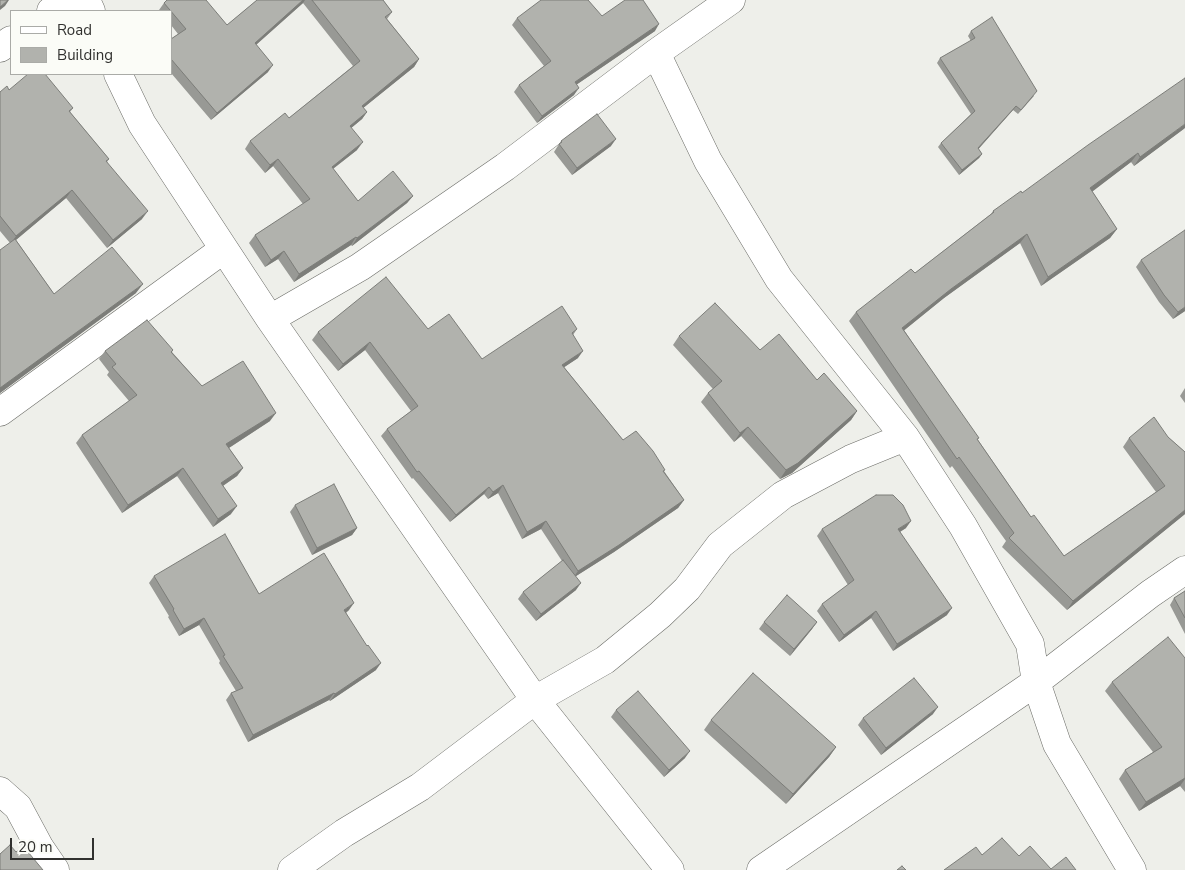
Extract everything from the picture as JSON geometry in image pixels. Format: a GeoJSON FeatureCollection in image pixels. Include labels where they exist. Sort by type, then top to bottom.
{"type":"FeatureCollection","features":[{"type":"Feature","properties":{"kind":"street"},"geometry":{"type":"LineString","coordinates":[[52,10],[66,0]]}},
{"type":"Feature","properties":{"kind":"street"},"geometry":{"type":"LineString","coordinates":[[270,319],[376,256],[504,167],[730,0]]}},
{"type":"Feature","properties":{"kind":"street"},"geometry":{"type":"LineString","coordinates":[[656,53],[708,161],[779,279],[905,437],[963,526],[1030,644],[1036,682],[1057,744],[1132,870]]}},
{"type":"Feature","properties":{"kind":"street"},"geometry":{"type":"LineString","coordinates":[[118,75],[142,124],[270,319],[535,700],[670,870]]}},
{"type":"Feature","properties":{"kind":"street"},"geometry":{"type":"LineString","coordinates":[[0,412],[224,249]]}},
{"type":"Feature","properties":{"kind":"street"},"geometry":{"type":"LineString","coordinates":[[292,870],[344,833],[420,788],[535,700],[605,660],[660,616],[687,589],[720,545],[783,495],[851,459],[905,437]]}},
{"type":"Feature","properties":{"kind":"street"},"geometry":{"type":"LineString","coordinates":[[761,870],[1036,682],[1150,594],[1185,570]]}},
{"type":"Feature","properties":{"kind":"street"},"geometry":{"type":"LineString","coordinates":[[0,792],[18,807],[54,870]]}},
{"type":"Feature","properties":{"kind":"building"},"geometry":{"type":"Polygon","coordinates":[[[0,0],[8,0],[0,7],[0,0]]]}},
{"type":"Feature","properties":{"kind":"building"},"geometry":{"type":"Polygon","coordinates":[[[167,0],[206,0],[227,25],[257,0],[303,0],[255,43],[273,65],[217,113],[172,60],[172,38],[186,29],[172,10],[164,3],[167,0]]]}},
{"type":"Feature","properties":{"kind":"building"},"geometry":{"type":"Polygon","coordinates":[[[312,0],[383,0],[392,12],[385,17],[419,59],[362,106],[367,112],[350,126],[363,142],[332,167],[358,201],[393,171],[413,196],[357,238],[299,274],[284,251],[271,260],[255,235],[310,199],[278,159],[270,165],[250,141],[285,113],[289,118],[360,61],[312,0]]]}},
{"type":"Feature","properties":{"kind":"building"},"geometry":{"type":"Polygon","coordinates":[[[541,0],[588,0],[602,16],[625,0],[643,0],[659,24],[575,82],[579,88],[542,116],[519,85],[551,61],[517,18],[541,0]]]}},
{"type":"Feature","properties":{"kind":"building"},"geometry":{"type":"Polygon","coordinates":[[[992,17],[1037,91],[1021,110],[1016,106],[978,148],[982,154],[962,170],[941,143],[975,111],[940,58],[975,38],[971,31],[992,17]]]}},
{"type":"Feature","properties":{"kind":"building"},"geometry":{"type":"Polygon","coordinates":[[[27,75],[46,75],[73,108],[69,111],[109,159],[106,161],[148,211],[113,240],[72,190],[16,236],[0,216],[0,92],[7,86],[9,90],[27,75]]]}},
{"type":"Feature","properties":{"kind":"building"},"geometry":{"type":"Polygon","coordinates":[[[1185,78],[1185,124],[1140,157],[1138,153],[1090,188],[1117,229],[1048,277],[1027,234],[951,289],[902,328],[979,438],[977,439],[1031,517],[1034,515],[1064,556],[1165,486],[1129,438],[1154,417],[1168,437],[1185,452],[1185,510],[1073,601],[1009,538],[1014,533],[959,457],[957,459],[856,312],[911,269],[915,273],[993,211],[1021,191],[1022,193],[1185,78]]]}},
{"type":"Feature","properties":{"kind":"building"},"geometry":{"type":"Polygon","coordinates":[[[597,114],[616,139],[577,168],[559,144],[597,114]]]}},
{"type":"Feature","properties":{"kind":"building"},"geometry":{"type":"Polygon","coordinates":[[[1185,230],[1185,307],[1178,312],[1164,295],[1141,260],[1185,230]]]}},
{"type":"Feature","properties":{"kind":"building"},"geometry":{"type":"Polygon","coordinates":[[[15,239],[54,294],[112,247],[143,284],[0,388],[0,250],[15,239]]]}},
{"type":"Feature","properties":{"kind":"building"},"geometry":{"type":"Polygon","coordinates":[[[386,277],[428,329],[449,314],[482,359],[562,306],[577,329],[572,333],[583,351],[562,365],[623,440],[636,431],[653,451],[665,470],[663,471],[684,500],[578,571],[546,521],[527,532],[503,485],[493,492],[489,487],[456,515],[419,471],[417,472],[387,429],[418,406],[370,342],[343,364],[318,332],[386,277]]]}},
{"type":"Feature","properties":{"kind":"building"},"geometry":{"type":"Polygon","coordinates":[[[715,303],[760,350],[779,334],[817,380],[824,373],[857,411],[798,463],[786,470],[748,427],[740,433],[708,393],[722,381],[679,336],[715,303]]]}},
{"type":"Feature","properties":{"kind":"building"},"geometry":{"type":"Polygon","coordinates":[[[147,320],[173,350],[171,352],[202,386],[243,361],[276,413],[226,444],[243,468],[221,483],[237,506],[218,519],[183,468],[128,505],[82,435],[137,395],[112,367],[116,364],[105,351],[147,320]]]}},
{"type":"Feature","properties":{"kind":"building"},"geometry":{"type":"Polygon","coordinates":[[[334,484],[357,528],[317,548],[295,505],[334,484]]]}},
{"type":"Feature","properties":{"kind":"building"},"geometry":{"type":"Polygon","coordinates":[[[876,495],[893,495],[903,505],[911,521],[898,529],[952,608],[897,644],[876,611],[844,635],[822,604],[854,580],[822,529],[876,495]]]}},
{"type":"Feature","properties":{"kind":"building"},"geometry":{"type":"Polygon","coordinates":[[[225,534],[259,594],[324,553],[354,603],[344,610],[367,646],[381,663],[335,694],[253,735],[231,693],[243,688],[223,656],[225,655],[204,618],[184,629],[154,576],[225,534]]]}},
{"type":"Feature","properties":{"kind":"building"},"geometry":{"type":"Polygon","coordinates":[[[563,560],[581,583],[541,614],[523,592],[563,560]]]}},
{"type":"Feature","properties":{"kind":"building"},"geometry":{"type":"Polygon","coordinates":[[[1185,591],[1185,618],[1174,598],[1185,591]]]}},
{"type":"Feature","properties":{"kind":"building"},"geometry":{"type":"Polygon","coordinates":[[[787,595],[817,622],[794,649],[764,622],[787,595]]]}},
{"type":"Feature","properties":{"kind":"building"},"geometry":{"type":"Polygon","coordinates":[[[1168,637],[1185,658],[1185,778],[1146,802],[1125,770],[1162,747],[1112,682],[1168,637]]]}},
{"type":"Feature","properties":{"kind":"building"},"geometry":{"type":"Polygon","coordinates":[[[753,673],[836,747],[793,794],[711,720],[753,673]]]}},
{"type":"Feature","properties":{"kind":"building"},"geometry":{"type":"Polygon","coordinates":[[[914,678],[938,707],[886,748],[863,718],[914,678]]]}},
{"type":"Feature","properties":{"kind":"building"},"geometry":{"type":"Polygon","coordinates":[[[638,691],[690,751],[669,770],[616,710],[638,691]]]}},
{"type":"Feature","properties":{"kind":"building"},"geometry":{"type":"Polygon","coordinates":[[[1002,838],[1019,856],[1030,846],[1051,869],[1066,857],[1076,870],[944,870],[976,847],[982,855],[1002,838]]]}},
{"type":"Feature","properties":{"kind":"building"},"geometry":{"type":"Polygon","coordinates":[[[10,845],[16,852],[23,846],[43,870],[0,870],[0,854],[10,845]]]}},
{"type":"Feature","properties":{"kind":"building"},"geometry":{"type":"Polygon","coordinates":[[[902,866],[906,870],[897,870],[902,866]]]}}]}
